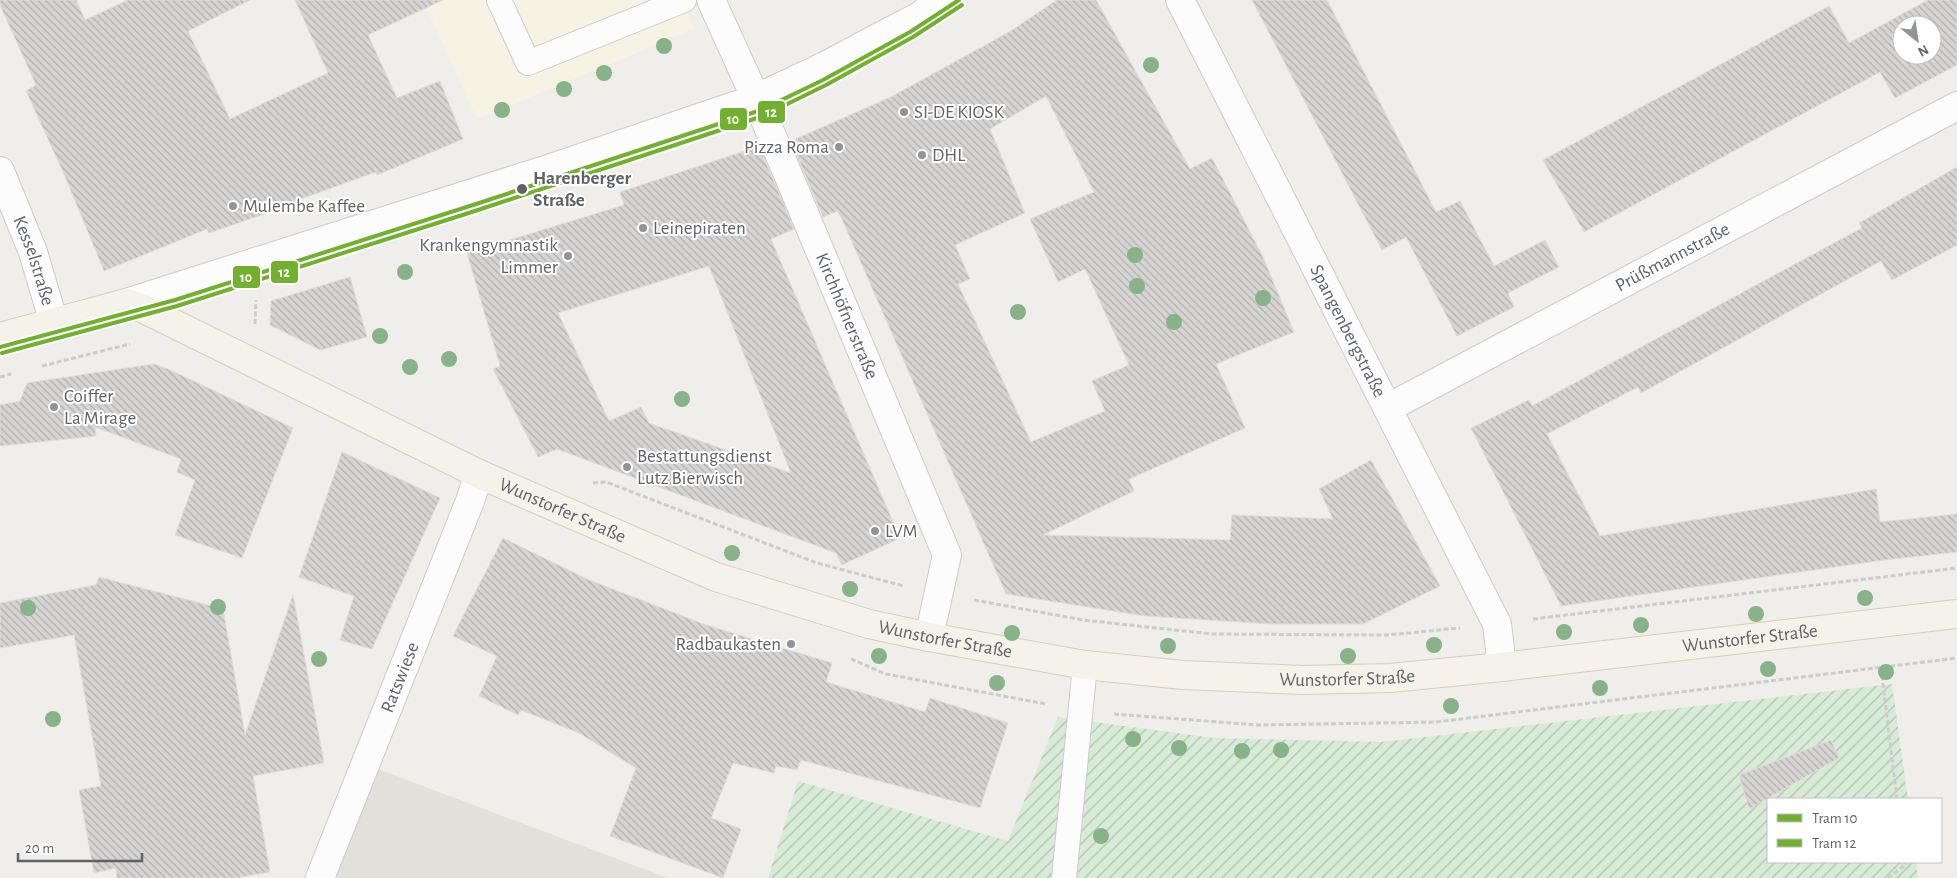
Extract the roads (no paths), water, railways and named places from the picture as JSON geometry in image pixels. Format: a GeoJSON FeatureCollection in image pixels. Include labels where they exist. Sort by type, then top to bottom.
{"type":"FeatureCollection","features":[{"type":"Feature","properties":{"kind":"main road"},"geometry":{"type":"LineString","coordinates":[[0,337],[126,303]]}},
{"type":"Feature","properties":{"kind":"main road","name":"Wunstorfer Straße"},"geometry":{"type":"LineString","coordinates":[[126,303],[152,313],[479,474],[716,577],[869,624],[929,637],[1085,665],[1183,675],[1303,680],[1390,678],[1502,667],[1957,614]]}},
{"type":"Feature","properties":{"kind":"street","name":"Kirchhöfnerstraße"},"geometry":{"type":"LineString","coordinates":[[711,0],[756,99],[947,555],[929,637]]}},
{"type":"Feature","properties":{"kind":"street"},"geometry":{"type":"LineString","coordinates":[[126,303],[545,170],[756,99],[884,35],[942,0]]}},
{"type":"Feature","properties":{"kind":"street","name":"Spangenbergstraße"},"geometry":{"type":"LineString","coordinates":[[1180,0],[1497,624],[1502,667]]}},
{"type":"Feature","properties":{"kind":"street","name":"Prüßmannstraße"},"geometry":{"type":"LineString","coordinates":[[1388,408],[1957,106]]}},
{"type":"Feature","properties":{"kind":"street","name":"Kesselstraße"},"geometry":{"type":"LineString","coordinates":[[0,171],[33,252],[54,323]]}},
{"type":"Feature","properties":{"kind":"street","name":"Ratswiese"},"geometry":{"type":"LineString","coordinates":[[320,878],[470,501],[479,474]]}},
{"type":"Feature","properties":{"kind":"lane"},"geometry":{"type":"LineString","coordinates":[[499,0],[528,64],[684,0]]}},
{"type":"Feature","properties":{"kind":"lane"},"geometry":{"type":"LineString","coordinates":[[1064,878],[1085,665]]}},
{"type":"Feature","properties":{"kind":"tram line","name":"10"},"geometry":{"type":"LineString","coordinates":[[0,347],[175,300],[473,205],[761,110],[823,80],[910,32],[959,0]]}},
{"type":"Feature","properties":{"kind":"tram line","name":"12"},"geometry":{"type":"LineString","coordinates":[[2,353],[177,306],[475,211],[763,116],[826,85],[913,37],[962,5]]}},
{"type":"Feature","properties":{"kind":"place","name":"SI-DE KIOSK"},"geometry":{"type":"Point","coordinates":[904,112]}},
{"type":"Feature","properties":{"kind":"place","name":"Pizza Roma"},"geometry":{"type":"Point","coordinates":[839,147]}},
{"type":"Feature","properties":{"kind":"place","name":"DHL"},"geometry":{"type":"Point","coordinates":[922,155]}},
{"type":"Feature","properties":{"kind":"place","name":"Harenberger Straße"},"geometry":{"type":"Point","coordinates":[522,189]}},
{"type":"Feature","properties":{"kind":"place","name":"Mulembe Kaffee"},"geometry":{"type":"Point","coordinates":[233,206]}},
{"type":"Feature","properties":{"kind":"place","name":"Leinepiraten"},"geometry":{"type":"Point","coordinates":[643,228]}},
{"type":"Feature","properties":{"kind":"place","name":"Krankengymnastik Limmer"},"geometry":{"type":"Point","coordinates":[568,256]}},
{"type":"Feature","properties":{"kind":"place","name":"Coiffer La Mirage"},"geometry":{"type":"Point","coordinates":[54,407]}},
{"type":"Feature","properties":{"kind":"place","name":"Bestattungsdienst Lutz Bierwisch"},"geometry":{"type":"Point","coordinates":[627,467]}},
{"type":"Feature","properties":{"kind":"place","name":"LVM"},"geometry":{"type":"Point","coordinates":[875,531]}},
{"type":"Feature","properties":{"kind":"place","name":"Radbaukasten"},"geometry":{"type":"Point","coordinates":[791,644]}}]}
